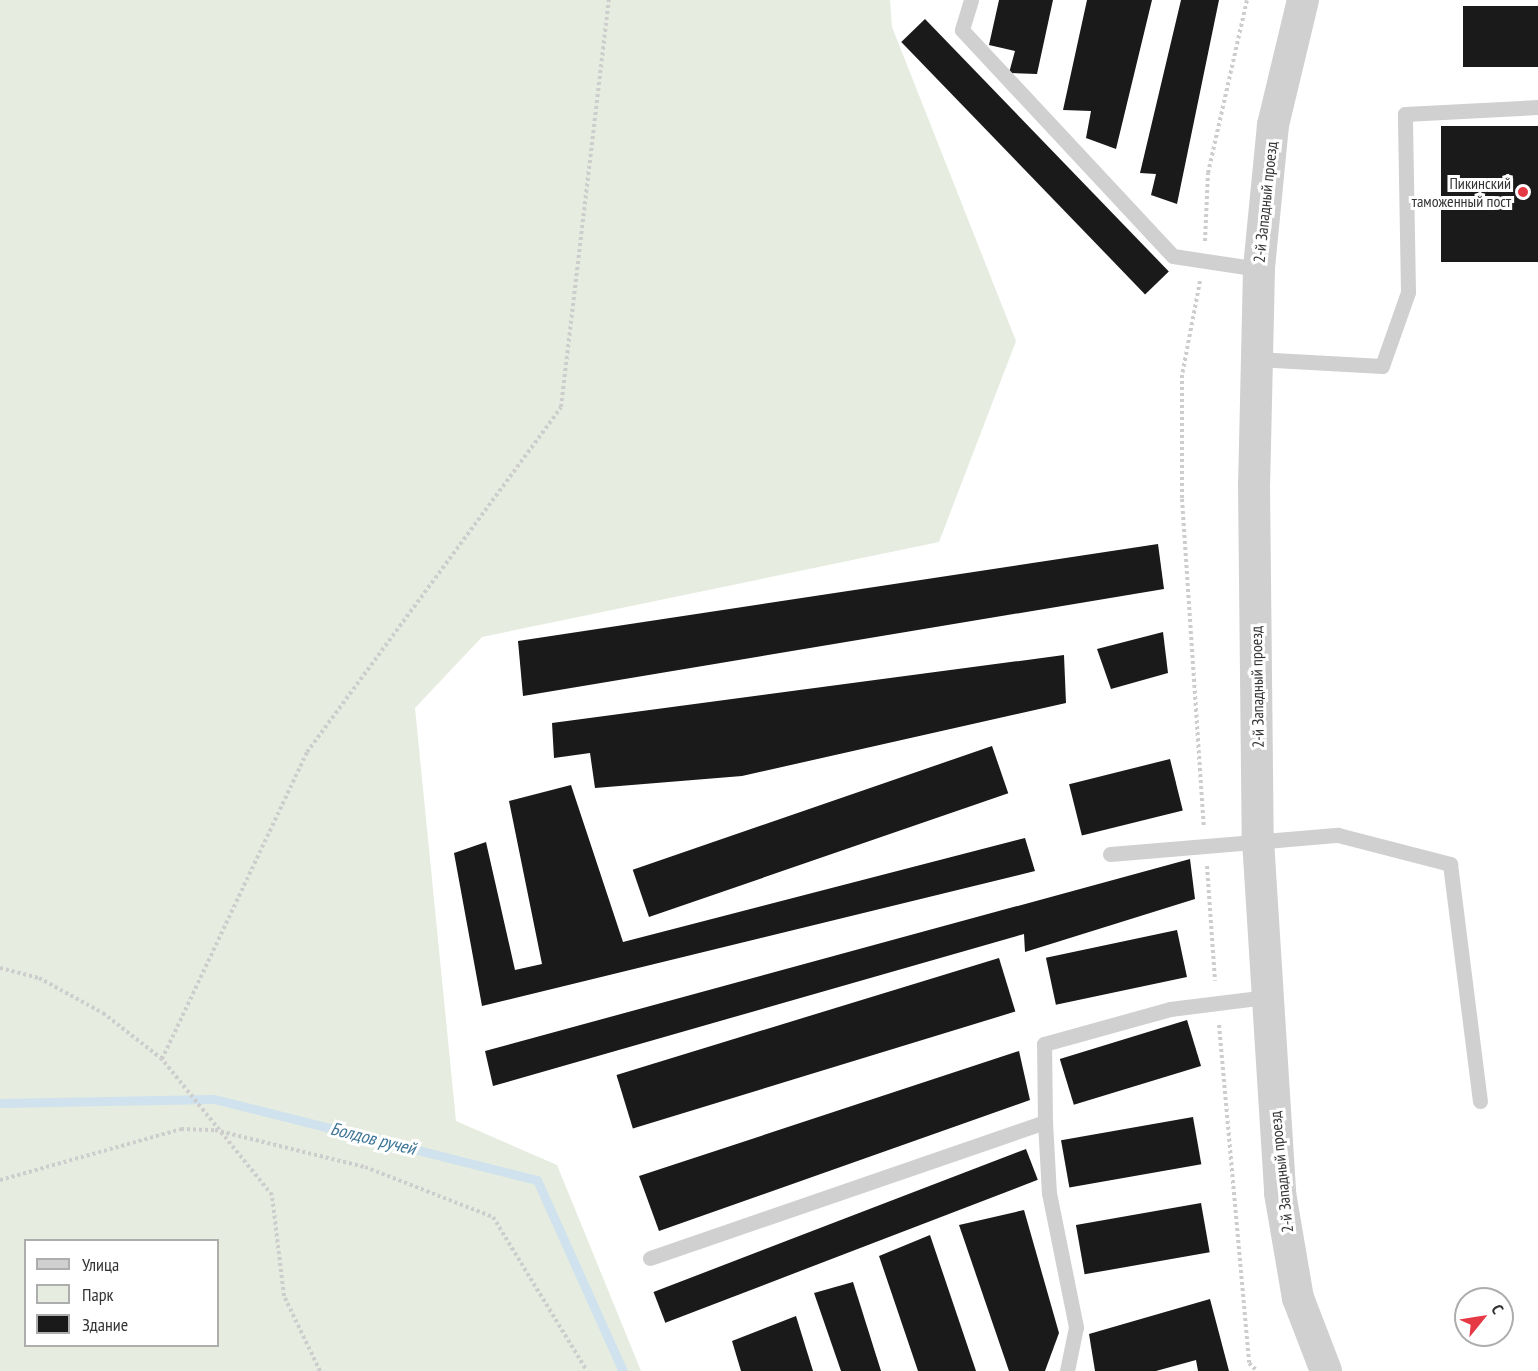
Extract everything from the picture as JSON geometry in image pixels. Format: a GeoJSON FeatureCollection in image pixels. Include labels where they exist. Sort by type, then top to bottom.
{"type":"FeatureCollection","features":[{"type":"Feature","properties":{"kind":"street","name":"2-й Западный проезд"},"geometry":{"type":"LineString","coordinates":[[1303,0],[1273,125],[1259,269],[1255,359],[1258,840],[1280,1193],[1298,1298],[1326,1371]]}},
{"type":"Feature","properties":{"kind":"lane"},"geometry":{"type":"LineString","coordinates":[[971,0],[962,30],[1173,256],[1259,269]]}},
{"type":"Feature","properties":{"kind":"lane"},"geometry":{"type":"LineString","coordinates":[[1255,359],[1343,367],[1382,366],[1408,292],[1405,114],[1538,106]]}},
{"type":"Feature","properties":{"kind":"lane"},"geometry":{"type":"LineString","coordinates":[[1110,854],[1338,835],[1450,864],[1480,1101]]}},
{"type":"Feature","properties":{"kind":"lane"},"geometry":{"type":"LineString","coordinates":[[1067,1371],[1076,1327],[1048,1193],[1044,1044],[1170,1008],[1267,997]]}},
{"type":"Feature","properties":{"kind":"lane"},"geometry":{"type":"LineString","coordinates":[[650,1258],[1045,1122]]}},
{"type":"Feature","properties":{"kind":"path"},"geometry":{"type":"LineString","coordinates":[[162,1059],[307,752],[561,406],[609,0]]}},
{"type":"Feature","properties":{"kind":"path"},"geometry":{"type":"LineString","coordinates":[[1247,0],[1208,173],[1205,261],[1182,375],[1182,454],[1217,1003],[1249,1363],[1257,1371]]}},
{"type":"Feature","properties":{"kind":"path"},"geometry":{"type":"LineString","coordinates":[[0,968],[39,978],[103,1013],[162,1059],[215,1130],[272,1195],[284,1296],[320,1371]]}},
{"type":"Feature","properties":{"kind":"path"},"geometry":{"type":"LineString","coordinates":[[0,1180],[181,1129],[215,1130],[365,1167],[493,1217],[587,1371]]}},
{"type":"Feature","properties":{"kind":"green space"},"geometry":{"type":"Polygon","coordinates":[[[0,0],[890,0],[892,27],[1016,341],[939,542],[482,637],[415,708],[456,1121],[557,1165],[641,1371],[0,1371],[0,0]]]}},
{"type":"Feature","properties":{"kind":"building"},"geometry":{"type":"Polygon","coordinates":[[[999,0],[1053,0],[1037,74],[1009,73],[1015,51],[989,45],[999,0]]]}},
{"type":"Feature","properties":{"kind":"building"},"geometry":{"type":"Polygon","coordinates":[[[1087,0],[1152,0],[1116,149],[1086,138],[1091,111],[1063,110],[1087,0]]]}},
{"type":"Feature","properties":{"kind":"building"},"geometry":{"type":"Polygon","coordinates":[[[1181,0],[1219,0],[1177,204],[1151,195],[1156,174],[1140,173],[1181,0]]]}},
{"type":"Feature","properties":{"kind":"building"},"geometry":{"type":"Polygon","coordinates":[[[1463,6],[1538,6],[1538,67],[1463,67],[1463,6]]]}},
{"type":"Feature","properties":{"kind":"building"},"geometry":{"type":"Polygon","coordinates":[[[925,19],[1169,271],[1145,294],[901,42],[925,19]]]}},
{"type":"Feature","properties":{"kind":"building"},"geometry":{"type":"Polygon","coordinates":[[[1441,126],[1538,126],[1538,262],[1441,262],[1441,126]]]}},
{"type":"Feature","properties":{"kind":"building"},"geometry":{"type":"Polygon","coordinates":[[[1158,544],[1164,589],[523,696],[518,641],[1158,544]]]}},
{"type":"Feature","properties":{"kind":"building"},"geometry":{"type":"Polygon","coordinates":[[[1163,632],[1168,673],[1111,689],[1097,649],[1163,632]]]}},
{"type":"Feature","properties":{"kind":"building"},"geometry":{"type":"Polygon","coordinates":[[[1064,655],[1066,703],[742,776],[595,788],[590,753],[554,758],[552,723],[1064,655]]]}},
{"type":"Feature","properties":{"kind":"building"},"geometry":{"type":"Polygon","coordinates":[[[992,746],[1008,793],[649,917],[633,870],[992,746]]]}},
{"type":"Feature","properties":{"kind":"building"},"geometry":{"type":"Polygon","coordinates":[[[1170,759],[1183,810],[1082,836],[1069,784],[1170,759]]]}},
{"type":"Feature","properties":{"kind":"building"},"geometry":{"type":"Polygon","coordinates":[[[571,785],[623,942],[1025,838],[1035,871],[482,1006],[454,853],[486,842],[515,970],[542,964],[509,801],[571,785]]]}},
{"type":"Feature","properties":{"kind":"building"},"geometry":{"type":"Polygon","coordinates":[[[1190,859],[1195,899],[1025,952],[1024,934],[493,1086],[485,1051],[1190,859]]]}},
{"type":"Feature","properties":{"kind":"building"},"geometry":{"type":"Polygon","coordinates":[[[1177,930],[1187,977],[1056,1005],[1046,958],[1177,930]]]}},
{"type":"Feature","properties":{"kind":"building"},"geometry":{"type":"Polygon","coordinates":[[[999,958],[1015,1012],[633,1129],[616,1075],[999,958]]]}},
{"type":"Feature","properties":{"kind":"building"},"geometry":{"type":"Polygon","coordinates":[[[1187,1020],[1201,1066],[1074,1105],[1060,1059],[1187,1020]]]}},
{"type":"Feature","properties":{"kind":"building"},"geometry":{"type":"Polygon","coordinates":[[[1019,1051],[1030,1100],[659,1231],[639,1176],[1019,1051]]]}},
{"type":"Feature","properties":{"kind":"building"},"geometry":{"type":"Polygon","coordinates":[[[1193,1117],[1201,1164],[1069,1188],[1061,1140],[1193,1117]]]}},
{"type":"Feature","properties":{"kind":"building"},"geometry":{"type":"Polygon","coordinates":[[[1026,1149],[1038,1180],[665,1323],[654,1292],[1026,1149]]]}},
{"type":"Feature","properties":{"kind":"building"},"geometry":{"type":"Polygon","coordinates":[[[1201,1203],[1210,1252],[1085,1274],[1076,1225],[1201,1203]]]}},
{"type":"Feature","properties":{"kind":"building"},"geometry":{"type":"Polygon","coordinates":[[[1024,1210],[1059,1333],[1045,1371],[1009,1371],[959,1225],[1024,1210]]]}},
{"type":"Feature","properties":{"kind":"building"},"geometry":{"type":"Polygon","coordinates":[[[930,1235],[976,1371],[918,1371],[879,1256],[930,1235]]]}},
{"type":"Feature","properties":{"kind":"building"},"geometry":{"type":"Polygon","coordinates":[[[853,1282],[881,1371],[841,1371],[814,1293],[853,1282]]]}},
{"type":"Feature","properties":{"kind":"building"},"geometry":{"type":"Polygon","coordinates":[[[1210,1299],[1229,1371],[1198,1371],[1196,1360],[1156,1371],[1095,1371],[1089,1334],[1210,1299]]]}},
{"type":"Feature","properties":{"kind":"building"},"geometry":{"type":"Polygon","coordinates":[[[796,1316],[813,1371],[741,1371],[732,1341],[796,1316]]]}},
{"type":"Feature","properties":{"kind":"waterway","name":"Болдов ручей"},"geometry":{"type":"LineString","coordinates":[[0,1103],[214,1099],[537,1180],[623,1371]]}},
{"type":"Feature","properties":{"kind":"place","name":"Пикинский таможенный пост"},"geometry":{"type":"Point","coordinates":[1523,192]}}]}
